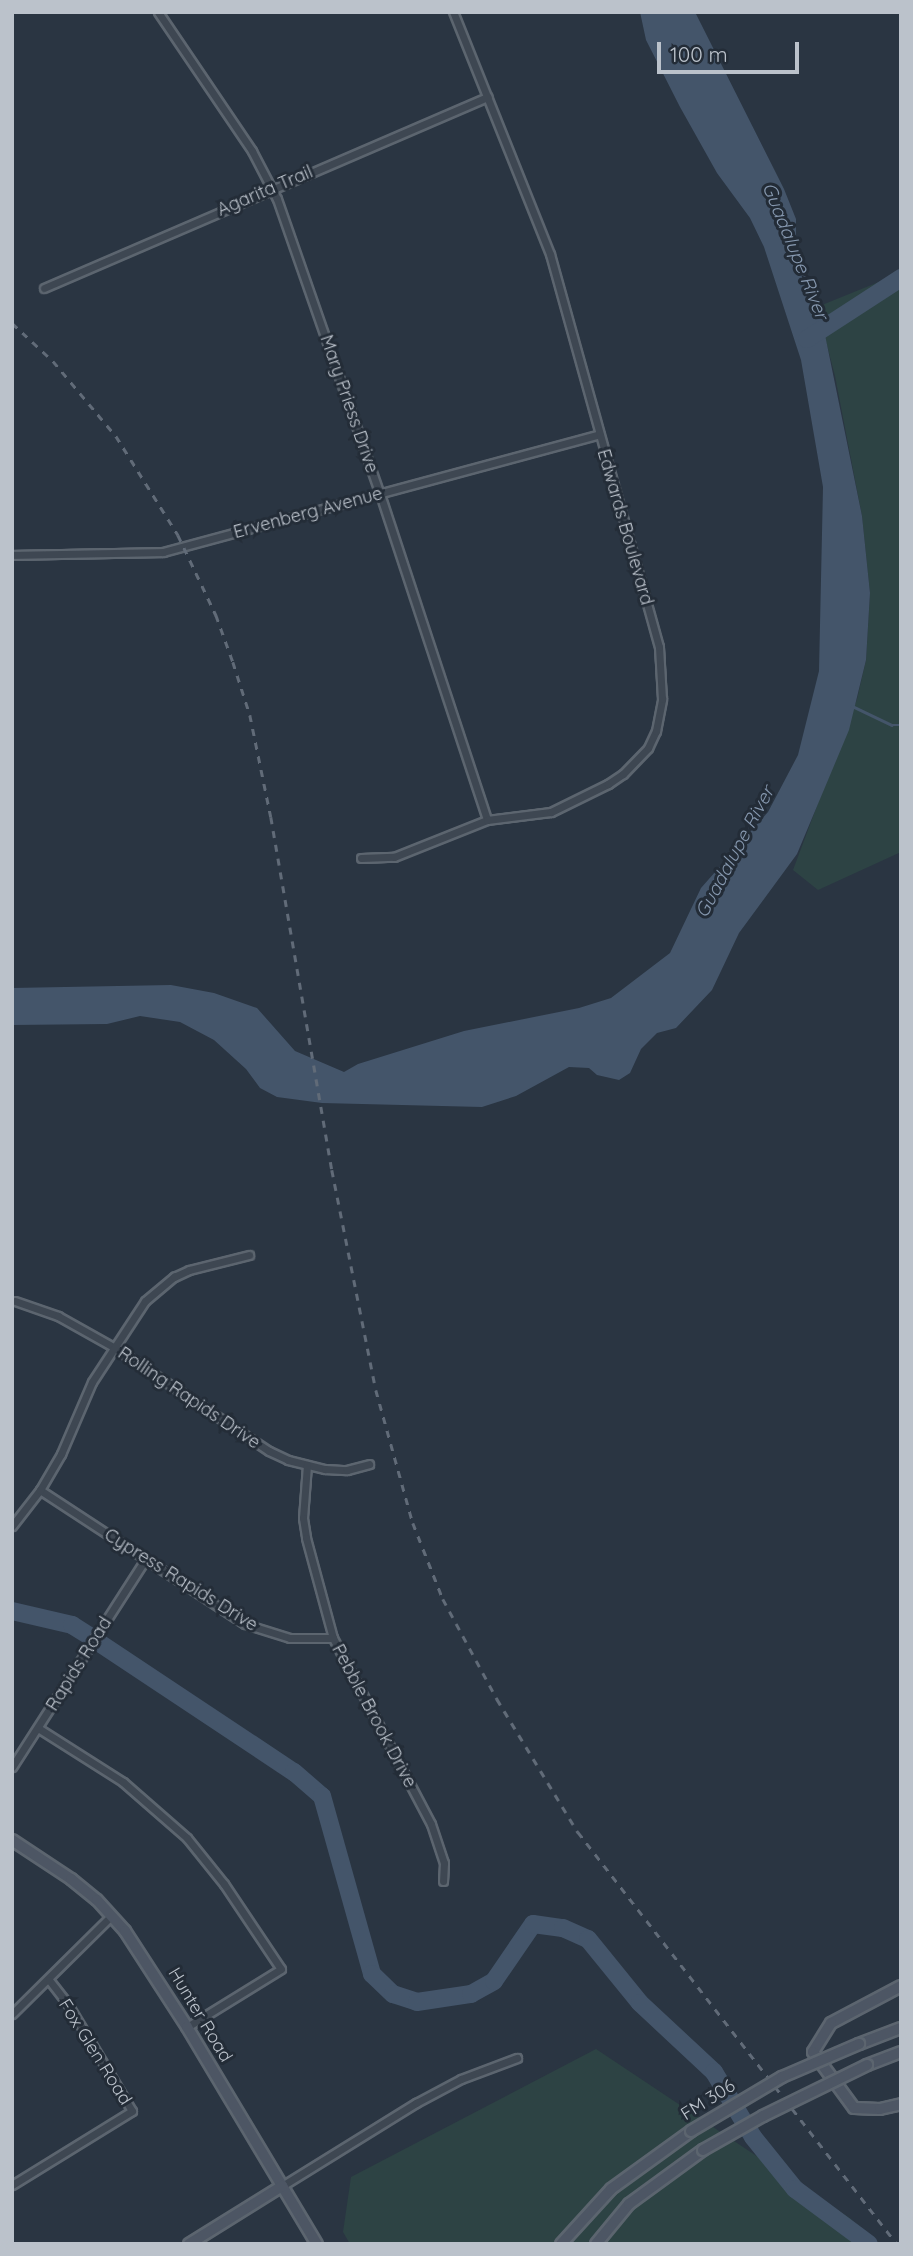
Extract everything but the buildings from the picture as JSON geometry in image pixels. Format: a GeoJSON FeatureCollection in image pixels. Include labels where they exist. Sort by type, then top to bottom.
{"type":"FeatureCollection","features":[{"type":"Feature","properties":{"kind":"main road","name":"Hunter Road"},"geometry":{"type":"LineString","coordinates":[[12,1840],[71,1879],[111,1916],[150,1967],[317,2244]]}},
{"type":"Feature","properties":{"kind":"main road"},"geometry":{"type":"LineString","coordinates":[[901,1986],[831,2023],[813,2052],[854,2108],[880,2109],[901,2104]]}},
{"type":"Feature","properties":{"kind":"main road","name":"FM 306"},"geometry":{"type":"LineString","coordinates":[[561,2244],[611,2189],[691,2131],[782,2077],[901,2028]]}},
{"type":"Feature","properties":{"kind":"main road"},"geometry":{"type":"LineString","coordinates":[[596,2244],[629,2204],[703,2150],[774,2110],[867,2065],[901,2052]]}},
{"type":"Feature","properties":{"kind":"main road"},"geometry":{"type":"LineString","coordinates":[[188,2244],[282,2186]]}},
{"type":"Feature","properties":{"kind":"street","name":"Mary Priess Drive"},"geometry":{"type":"LineString","coordinates":[[158,12],[252,151],[286,222],[380,494],[487,820]]}},
{"type":"Feature","properties":{"kind":"street","name":"Edwards Boulevard"},"geometry":{"type":"LineString","coordinates":[[361,858],[394,857],[487,820],[551,811],[608,784],[640,758],[656,730],[662,691],[659,647],[543,230],[453,12]]}},
{"type":"Feature","properties":{"kind":"street","name":"Agarita Trail"},"geometry":{"type":"LineString","coordinates":[[44,288],[271,188],[488,97]]}},
{"type":"Feature","properties":{"kind":"street","name":"Ervenberg Avenue"},"geometry":{"type":"LineString","coordinates":[[12,555],[163,552],[198,540],[599,435]]}},
{"type":"Feature","properties":{"kind":"street"},"geometry":{"type":"LineString","coordinates":[[12,1526],[40,1490],[61,1454],[92,1382],[145,1301],[174,1277],[189,1270],[249,1255]]}},
{"type":"Feature","properties":{"kind":"street","name":"Rolling Rapids Drive"},"geometry":{"type":"LineString","coordinates":[[15,1301],[58,1316],[115,1348],[269,1451],[307,1465],[347,1470],[369,1464]]}},
{"type":"Feature","properties":{"kind":"street","name":"Pebble Brook Drive"},"geometry":{"type":"LineString","coordinates":[[307,1465],[303,1518],[332,1638],[431,1824],[444,1863],[443,1881]]}},
{"type":"Feature","properties":{"kind":"street","name":"Cypress Rapids Drive"},"geometry":{"type":"LineString","coordinates":[[40,1490],[145,1560],[260,1631],[290,1638],[332,1638]]}},
{"type":"Feature","properties":{"kind":"street","name":"Rapids Road"},"geometry":{"type":"LineString","coordinates":[[12,1767],[145,1560]]}},
{"type":"Feature","properties":{"kind":"street"},"geometry":{"type":"LineString","coordinates":[[38,1728],[123,1782],[187,1838],[224,1884],[281,1969],[187,2027]]}},
{"type":"Feature","properties":{"kind":"street"},"geometry":{"type":"LineString","coordinates":[[12,2014],[111,1916]]}},
{"type":"Feature","properties":{"kind":"street","name":"Fox Glen Road"},"geometry":{"type":"LineString","coordinates":[[12,2185],[132,2111],[67,2003],[49,1980]]}},
{"type":"Feature","properties":{"kind":"street"},"geometry":{"type":"LineString","coordinates":[[282,2186],[416,2103],[461,2079],[517,2058]]}},
{"type":"Feature","properties":{"kind":"green space"},"geometry":{"type":"Polygon","coordinates":[[[901,273],[901,852],[818,890],[793,870],[857,699],[866,660],[870,593],[862,516],[835,376],[817,307],[901,273]]]}},
{"type":"Feature","properties":{"kind":"green space"},"geometry":{"type":"Polygon","coordinates":[[[596,2049],[851,2219],[868,2244],[350,2244],[343,2232],[351,2177],[596,2049]]]}},
{"type":"Feature","properties":{"kind":"water","name":"Guadalupe River"},"geometry":{"type":"Polygon","coordinates":[[[640,12],[695,12],[784,189],[796,219],[796,245],[823,325],[862,516],[870,593],[866,660],[849,730],[797,854],[739,933],[712,990],[676,1028],[657,1033],[641,1049],[630,1073],[619,1080],[597,1075],[589,1068],[569,1067],[516,1096],[482,1107],[322,1103],[277,1097],[260,1088],[246,1069],[214,1040],[180,1022],[140,1016],[107,1024],[12,1025],[12,988],[171,985],[214,993],[257,1008],[295,1051],[344,1072],[358,1064],[464,1031],[579,1008],[611,998],[670,953],[701,888],[768,812],[798,755],[819,671],[823,487],[801,360],[764,247],[750,218],[717,173],[680,107],[646,40],[640,12]]]}},
{"type":"Feature","properties":{"kind":"waterway","name":"Guadalupe River"},"geometry":{"type":"LineString","coordinates":[[807,339],[901,278]]}},
{"type":"Feature","properties":{"kind":"waterway"},"geometry":{"type":"LineString","coordinates":[[852,706],[892,725],[901,725]]}},
{"type":"Feature","properties":{"kind":"waterway"},"geometry":{"type":"LineString","coordinates":[[12,1611],[72,1625],[88,1635]]}},
{"type":"Feature","properties":{"kind":"waterway"},"geometry":{"type":"LineString","coordinates":[[101,1644],[294,1772],[322,1796],[372,1974],[393,1994],[417,2002],[471,1994],[494,1981],[533,1924],[563,1928],[588,1939],[640,2003],[714,2072],[753,2137],[795,2189],[869,2244]]}},
{"type":"Feature","properties":{"kind":"railway"},"geometry":{"type":"LineString","coordinates":[[12,323],[53,361],[116,436],[178,535],[216,615],[233,662],[250,715],[271,817],[332,1170],[376,1390],[413,1523],[443,1599],[497,1699],[578,1832],[897,2244]]}}]}
